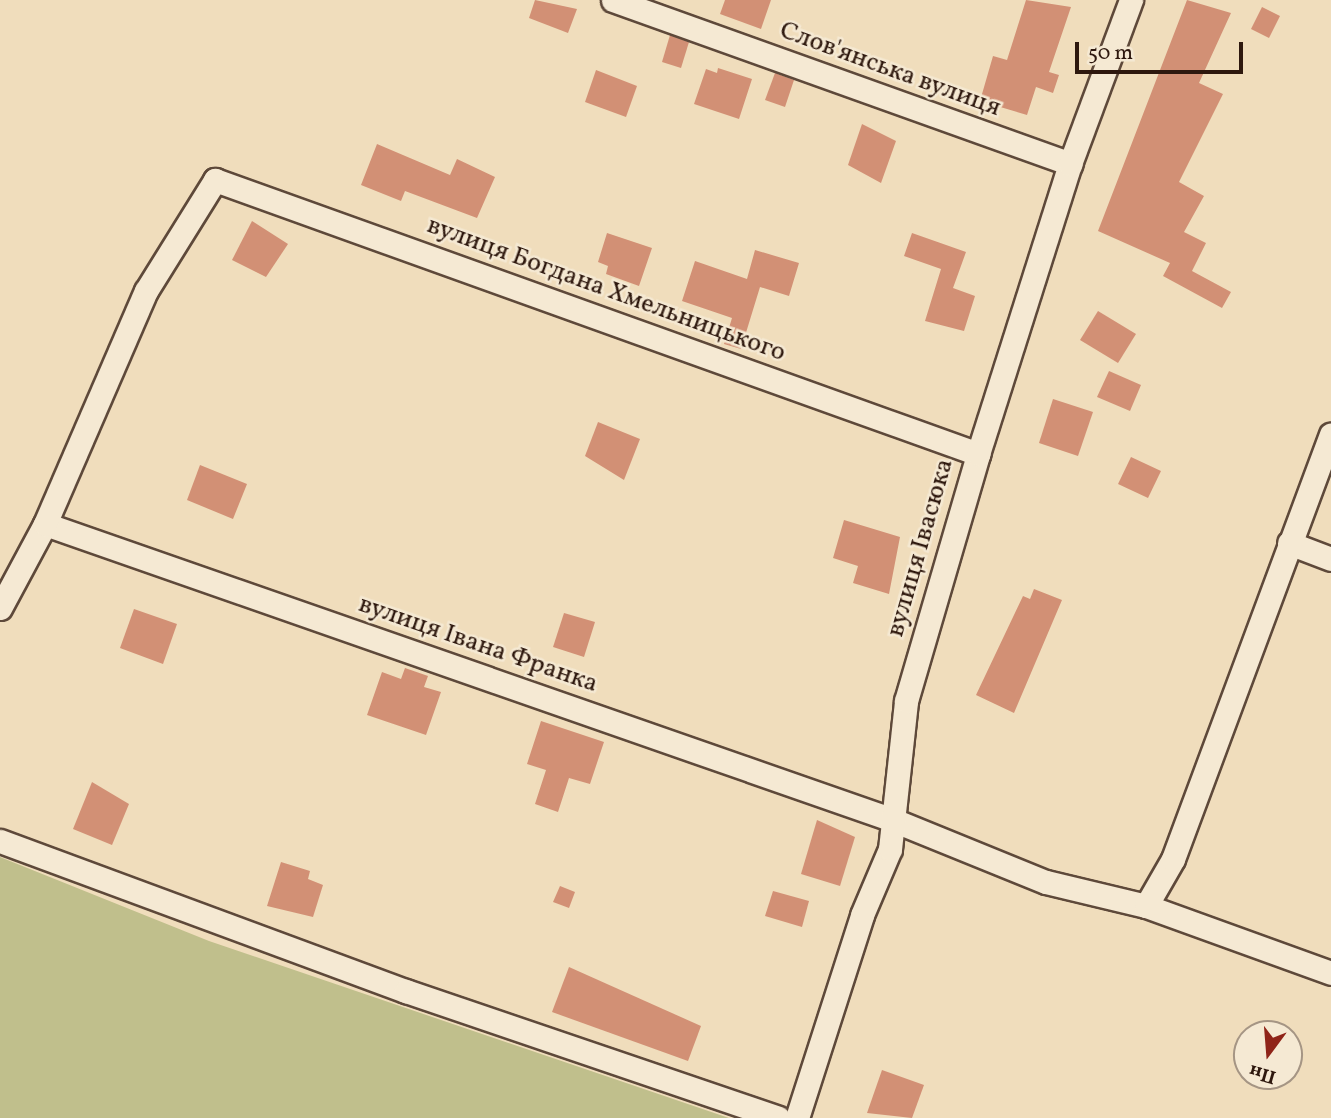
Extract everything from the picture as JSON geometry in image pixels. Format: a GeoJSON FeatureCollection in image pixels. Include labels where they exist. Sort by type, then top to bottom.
{"type":"FeatureCollection","features":[{"type":"Feature","properties":{"kind":"street","name":"Слов'янська вулиця"},"geometry":{"type":"LineString","coordinates":[[613,0],[664,9],[1070,164]]}},
{"type":"Feature","properties":{"kind":"street","name":"вулиця Івасюка"},"geometry":{"type":"LineString","coordinates":[[797,1118],[862,915],[890,849],[906,701],[978,454],[1070,164],[1131,0]]}},
{"type":"Feature","properties":{"kind":"street","name":"вулиця Богдана Хмельницького"},"geometry":{"type":"LineString","coordinates":[[45,524],[146,291],[215,180],[978,454]]}},
{"type":"Feature","properties":{"kind":"street"},"geometry":{"type":"LineString","coordinates":[[1146,906],[1173,859],[1331,434]]}},
{"type":"Feature","properties":{"kind":"street"},"geometry":{"type":"LineString","coordinates":[[0,608],[45,524]]}},
{"type":"Feature","properties":{"kind":"street","name":"вулиця Івана Франка"},"geometry":{"type":"LineString","coordinates":[[45,524],[893,820],[1046,882],[1146,906],[1331,973]]}},
{"type":"Feature","properties":{"kind":"street"},"geometry":{"type":"LineString","coordinates":[[1290,542],[1331,559]]}},
{"type":"Feature","properties":{"kind":"street"},"geometry":{"type":"LineString","coordinates":[[0,841],[406,991],[778,1118]]}},
{"type":"Feature","properties":{"kind":"shaded area"},"geometry":{"type":"Polygon","coordinates":[[[0,857],[209,941],[729,1118],[0,1118],[0,857]]]}},
{"type":"Feature","properties":{"kind":"building"},"geometry":{"type":"Polygon","coordinates":[[[535,0],[577,9],[568,33],[529,18],[535,0]]]}},
{"type":"Feature","properties":{"kind":"building"},"geometry":{"type":"Polygon","coordinates":[[[725,0],[771,0],[761,29],[720,14],[725,0]]]}},
{"type":"Feature","properties":{"kind":"building"},"geometry":{"type":"Polygon","coordinates":[[[1026,0],[1071,7],[1049,72],[1059,75],[1053,93],[1036,87],[1027,115],[980,101],[993,56],[1007,60],[1026,0]]]}},
{"type":"Feature","properties":{"kind":"building"},"geometry":{"type":"Polygon","coordinates":[[[1187,0],[1231,13],[1199,83],[1223,94],[1179,182],[1204,196],[1184,232],[1206,243],[1192,271],[1231,292],[1222,308],[1163,276],[1170,263],[1098,231],[1187,0]]]}},
{"type":"Feature","properties":{"kind":"building"},"geometry":{"type":"Polygon","coordinates":[[[1262,7],[1280,16],[1269,38],[1251,29],[1262,7]]]}},
{"type":"Feature","properties":{"kind":"building"},"geometry":{"type":"Polygon","coordinates":[[[670,35],[689,42],[681,68],[662,62],[670,35]]]}},
{"type":"Feature","properties":{"kind":"building"},"geometry":{"type":"Polygon","coordinates":[[[718,68],[752,79],[739,119],[694,104],[706,69],[717,73],[718,68]]]}},
{"type":"Feature","properties":{"kind":"building"},"geometry":{"type":"Polygon","coordinates":[[[596,70],[637,86],[626,117],[585,102],[596,70]]]}},
{"type":"Feature","properties":{"kind":"building"},"geometry":{"type":"Polygon","coordinates":[[[775,73],[794,80],[785,107],[765,100],[775,73]]]}},
{"type":"Feature","properties":{"kind":"building"},"geometry":{"type":"Polygon","coordinates":[[[862,124],[896,141],[881,183],[848,165],[862,124]]]}},
{"type":"Feature","properties":{"kind":"building"},"geometry":{"type":"Polygon","coordinates":[[[377,144],[450,175],[457,159],[495,177],[477,218],[405,191],[401,201],[361,185],[377,144]]]}},
{"type":"Feature","properties":{"kind":"building"},"geometry":{"type":"Polygon","coordinates":[[[252,221],[288,244],[266,277],[232,260],[252,221]]]}},
{"type":"Feature","properties":{"kind":"building"},"geometry":{"type":"Polygon","coordinates":[[[607,233],[652,248],[639,286],[606,274],[608,266],[598,262],[607,233]]]}},
{"type":"Feature","properties":{"kind":"building"},"geometry":{"type":"Polygon","coordinates":[[[912,233],[966,252],[953,288],[975,296],[964,331],[925,321],[941,269],[904,256],[912,233]]]}},
{"type":"Feature","properties":{"kind":"building"},"geometry":{"type":"Polygon","coordinates":[[[755,250],[799,263],[789,296],[760,287],[741,349],[724,344],[732,318],[682,301],[695,261],[747,279],[755,250]]]}},
{"type":"Feature","properties":{"kind":"building"},"geometry":{"type":"Polygon","coordinates":[[[1098,311],[1136,334],[1118,363],[1080,340],[1098,311]]]}},
{"type":"Feature","properties":{"kind":"building"},"geometry":{"type":"Polygon","coordinates":[[[1109,371],[1141,385],[1130,411],[1097,397],[1109,371]]]}},
{"type":"Feature","properties":{"kind":"building"},"geometry":{"type":"Polygon","coordinates":[[[1053,399],[1093,412],[1078,456],[1039,443],[1053,399]]]}},
{"type":"Feature","properties":{"kind":"building"},"geometry":{"type":"Polygon","coordinates":[[[598,422],[640,439],[624,480],[585,456],[598,422]]]}},
{"type":"Feature","properties":{"kind":"building"},"geometry":{"type":"Polygon","coordinates":[[[1131,457],[1161,471],[1148,498],[1118,484],[1131,457]]]}},
{"type":"Feature","properties":{"kind":"building"},"geometry":{"type":"Polygon","coordinates":[[[200,465],[247,484],[233,519],[187,500],[200,465]]]}},
{"type":"Feature","properties":{"kind":"building"},"geometry":{"type":"Polygon","coordinates":[[[844,520],[900,537],[889,594],[853,583],[858,566],[833,558],[844,520]]]}},
{"type":"Feature","properties":{"kind":"building"},"geometry":{"type":"Polygon","coordinates":[[[1034,589],[1062,600],[1014,713],[976,695],[1023,596],[1030,599],[1034,589]]]}},
{"type":"Feature","properties":{"kind":"building"},"geometry":{"type":"Polygon","coordinates":[[[134,609],[177,624],[163,664],[120,648],[134,609]]]}},
{"type":"Feature","properties":{"kind":"building"},"geometry":{"type":"Polygon","coordinates":[[[564,613],[595,622],[584,657],[553,647],[564,613]]]}},
{"type":"Feature","properties":{"kind":"building"},"geometry":{"type":"Polygon","coordinates":[[[405,668],[428,676],[424,687],[441,692],[426,735],[367,715],[382,672],[401,679],[405,668]]]}},
{"type":"Feature","properties":{"kind":"building"},"geometry":{"type":"Polygon","coordinates":[[[541,721],[604,742],[590,784],[569,778],[558,812],[535,804],[546,770],[527,764],[541,721]]]}},
{"type":"Feature","properties":{"kind":"building"},"geometry":{"type":"Polygon","coordinates":[[[92,782],[129,804],[112,845],[73,829],[92,782]]]}},
{"type":"Feature","properties":{"kind":"building"},"geometry":{"type":"Polygon","coordinates":[[[817,820],[855,837],[840,886],[801,874],[817,820]]]}},
{"type":"Feature","properties":{"kind":"building"},"geometry":{"type":"Polygon","coordinates":[[[281,862],[310,871],[308,879],[323,885],[313,917],[267,906],[281,862]]]}},
{"type":"Feature","properties":{"kind":"building"},"geometry":{"type":"Polygon","coordinates":[[[560,886],[575,892],[569,908],[553,902],[560,886]]]}},
{"type":"Feature","properties":{"kind":"building"},"geometry":{"type":"Polygon","coordinates":[[[773,891],[809,901],[802,927],[765,916],[773,891]]]}},
{"type":"Feature","properties":{"kind":"building"},"geometry":{"type":"Polygon","coordinates":[[[569,967],[701,1026],[688,1061],[552,1012],[569,967]]]}},
{"type":"Feature","properties":{"kind":"building"},"geometry":{"type":"Polygon","coordinates":[[[882,1070],[924,1085],[912,1118],[867,1113],[882,1070]]]}}]}
